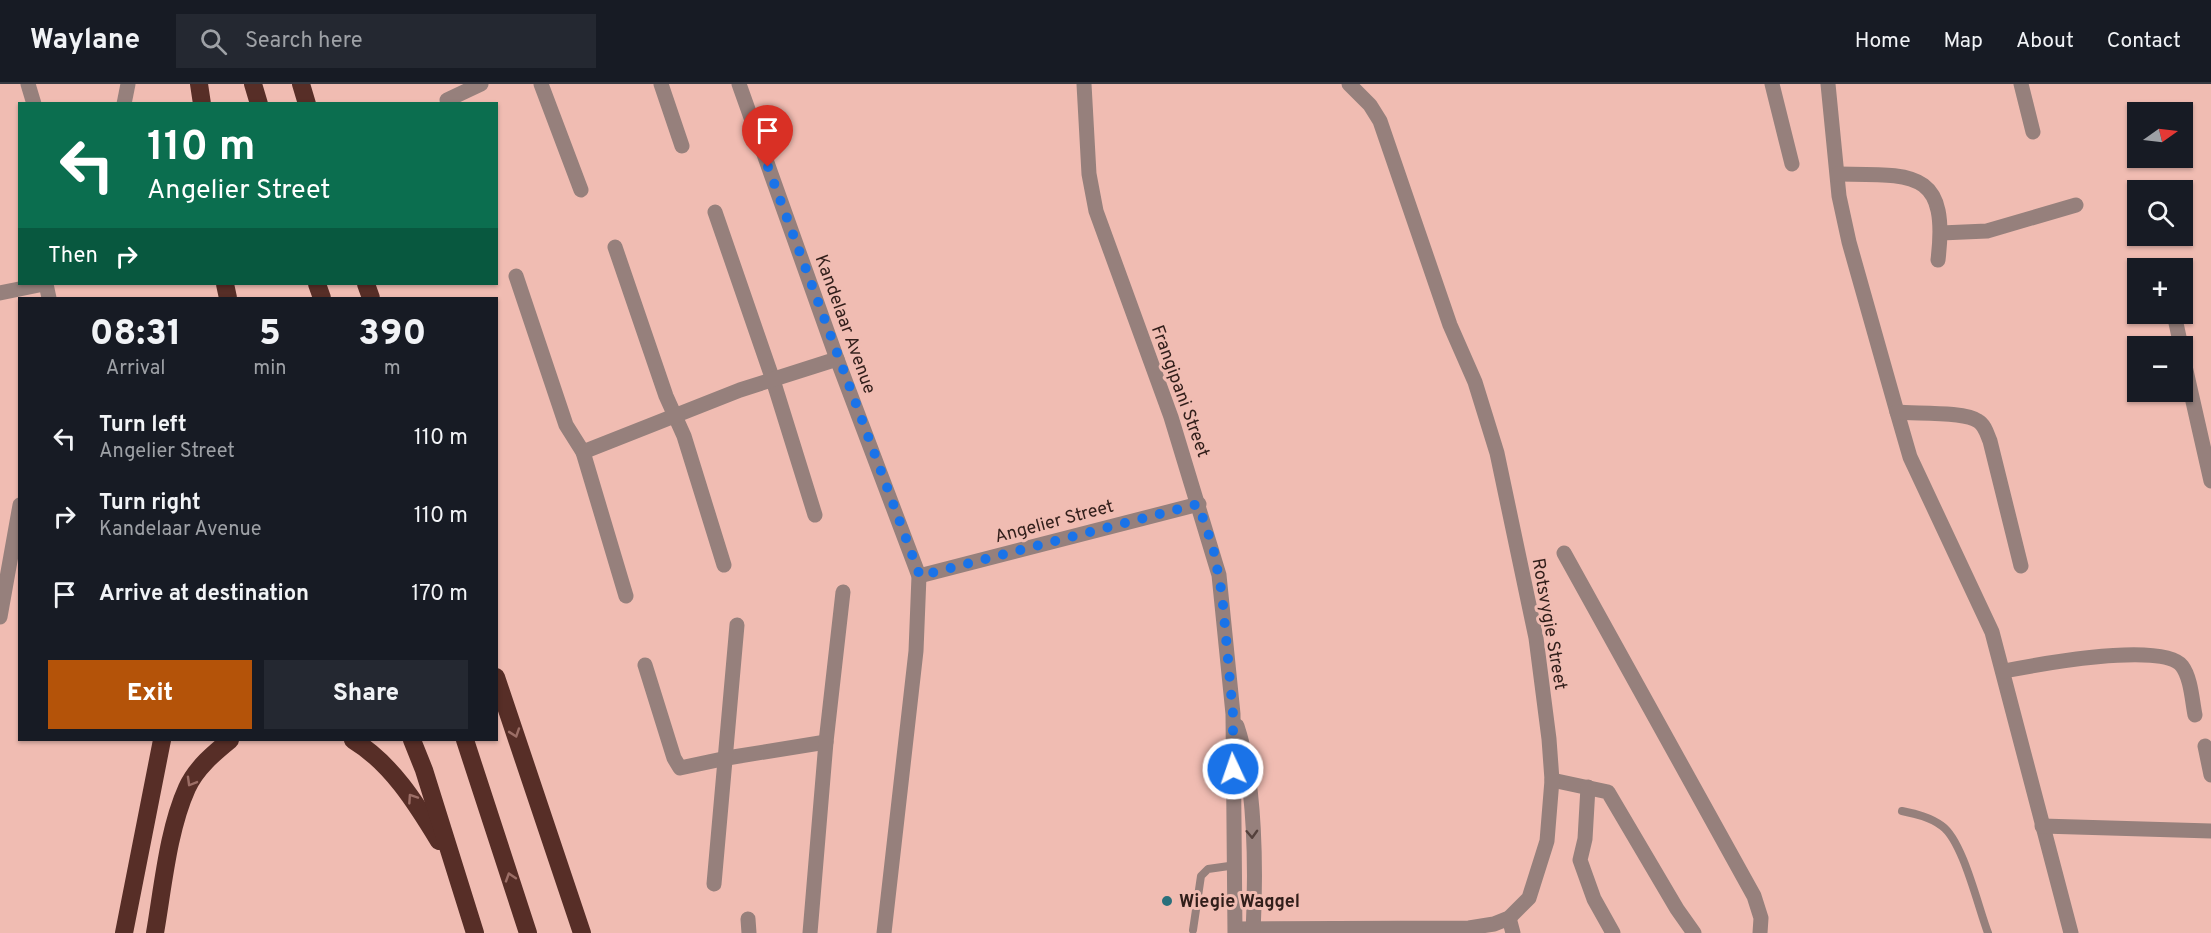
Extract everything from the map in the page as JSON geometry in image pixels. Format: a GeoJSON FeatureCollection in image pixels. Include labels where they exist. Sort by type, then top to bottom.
{"type":"FeatureCollection","features":[{"type":"Feature","properties":{"kind":"highway"},"geometry":{"type":"LineString","coordinates":[[199,84],[202,102]]}},
{"type":"Feature","properties":{"kind":"highway"},"geometry":{"type":"LineString","coordinates":[[253,84],[258,102]]}},
{"type":"Feature","properties":{"kind":"highway"},"geometry":{"type":"LineString","coordinates":[[301,84],[306,102]]}},
{"type":"Feature","properties":{"kind":"highway"},"geometry":{"type":"LineString","coordinates":[[498,683],[582,933]]}},
{"type":"Feature","properties":{"kind":"highway"},"geometry":{"type":"LineString","coordinates":[[124,933],[162,741]]}},
{"type":"Feature","properties":{"kind":"highway"},"geometry":{"type":"LineString","coordinates":[[155,933],[177,814],[188,786],[209,758],[229,741]]}},
{"type":"Feature","properties":{"kind":"highway"},"geometry":{"type":"LineString","coordinates":[[354,741],[387,767],[406,790],[453,866]]}},
{"type":"Feature","properties":{"kind":"highway"},"geometry":{"type":"LineString","coordinates":[[412,741],[424,770],[475,933]]}},
{"type":"Feature","properties":{"kind":"highway"},"geometry":{"type":"LineString","coordinates":[[465,741],[528,933]]}},
{"type":"Feature","properties":{"kind":"highway"},"geometry":{"type":"LineString","coordinates":[[114,933],[144,830]]}},
{"type":"Feature","properties":{"kind":"street"},"geometry":{"type":"LineString","coordinates":[[28,84],[33,102]]}},
{"type":"Feature","properties":{"kind":"street"},"geometry":{"type":"LineString","coordinates":[[124,102],[128,84]]}},
{"type":"Feature","properties":{"kind":"street"},"geometry":{"type":"LineString","coordinates":[[447,100],[481,84]]}},
{"type":"Feature","properties":{"kind":"street"},"geometry":{"type":"LineString","coordinates":[[541,84],[581,190]]}},
{"type":"Feature","properties":{"kind":"street"},"geometry":{"type":"LineString","coordinates":[[661,84],[682,146]]}},
{"type":"Feature","properties":{"kind":"street","name":"Kandelaar Avenue"},"geometry":{"type":"LineString","coordinates":[[739,84],[837,359],[920,576]]}},
{"type":"Feature","properties":{"kind":"street","name":"Frangipani Street"},"geometry":{"type":"LineString","coordinates":[[1084,84],[1088,163],[1096,211],[1171,417],[1219,575],[1233,714],[1235,931]]}},
{"type":"Feature","properties":{"kind":"street","name":"Rotsvygie Street"},"geometry":{"type":"LineString","coordinates":[[1235,931],[1469,928],[1494,924],[1511,926],[1529,898],[1547,841],[1552,780],[1536,638],[1497,453],[1475,382],[1450,325],[1380,121],[1370,105],[1349,84]]}},
{"type":"Feature","properties":{"kind":"street"},"geometry":{"type":"LineString","coordinates":[[1772,84],[1792,164]]}},
{"type":"Feature","properties":{"kind":"street"},"geometry":{"type":"LineString","coordinates":[[1828,84],[1838,174],[1849,242],[1897,412],[1910,457],[1984,611],[2004,671],[2071,933]]}},
{"type":"Feature","properties":{"kind":"street"},"geometry":{"type":"LineString","coordinates":[[2021,84],[2033,132]]}},
{"type":"Feature","properties":{"kind":"street"},"geometry":{"type":"LineString","coordinates":[[1838,174],[1885,175],[1923,183],[1937,201],[1941,233],[1938,260]]}},
{"type":"Feature","properties":{"kind":"street"},"geometry":{"type":"LineString","coordinates":[[1941,233],[1987,231],[2076,205]]}},
{"type":"Feature","properties":{"kind":"street"},"geometry":{"type":"LineString","coordinates":[[715,212],[773,380],[815,515]]}},
{"type":"Feature","properties":{"kind":"street"},"geometry":{"type":"LineString","coordinates":[[615,247],[675,415],[724,565]]}},
{"type":"Feature","properties":{"kind":"street"},"geometry":{"type":"LineString","coordinates":[[516,276],[566,426],[583,452],[626,596]]}},
{"type":"Feature","properties":{"kind":"street"},"geometry":{"type":"LineString","coordinates":[[0,293],[40,285]]}},
{"type":"Feature","properties":{"kind":"street"},"geometry":{"type":"LineString","coordinates":[[583,452],[675,415],[837,359]]}},
{"type":"Feature","properties":{"kind":"street"},"geometry":{"type":"LineString","coordinates":[[2193,402],[2211,481]]}},
{"type":"Feature","properties":{"kind":"street"},"geometry":{"type":"LineString","coordinates":[[1897,412],[1963,416],[1976,419],[1981,424],[1990,441],[2021,566]]}},
{"type":"Feature","properties":{"kind":"street","name":"Angelier Street"},"geometry":{"type":"LineString","coordinates":[[920,576],[1198,504]]}},
{"type":"Feature","properties":{"kind":"street"},"geometry":{"type":"LineString","coordinates":[[1,609],[18,516]]}},
{"type":"Feature","properties":{"kind":"street"},"geometry":{"type":"LineString","coordinates":[[1564,553],[1754,896],[1761,918],[1760,933]]}},
{"type":"Feature","properties":{"kind":"street"},"geometry":{"type":"LineString","coordinates":[[884,933],[916,651],[920,576]]}},
{"type":"Feature","properties":{"kind":"street"},"geometry":{"type":"LineString","coordinates":[[810,933],[826,742],[843,592]]}},
{"type":"Feature","properties":{"kind":"street"},"geometry":{"type":"LineString","coordinates":[[714,884],[727,758],[737,625]]}},
{"type":"Feature","properties":{"kind":"street"},"geometry":{"type":"LineString","coordinates":[[2004,671],[2115,655],[2164,656],[2182,665],[2187,676],[2195,715]]}},
{"type":"Feature","properties":{"kind":"street"},"geometry":{"type":"LineString","coordinates":[[645,665],[677,766],[690,768],[727,758],[826,742]]}},
{"type":"Feature","properties":{"kind":"street","name":"Frangipani Street"},"geometry":{"type":"LineString","coordinates":[[1233,714],[1244,750],[1248,787],[1252,831],[1253,931]]}},
{"type":"Feature","properties":{"kind":"street"},"geometry":{"type":"LineString","coordinates":[[2205,746],[2211,775]]}},
{"type":"Feature","properties":{"kind":"street"},"geometry":{"type":"LineString","coordinates":[[1552,780],[1608,792],[1617,803],[1677,909],[1694,933]]}},
{"type":"Feature","properties":{"kind":"street"},"geometry":{"type":"LineString","coordinates":[[1588,787],[1580,860],[1594,899],[1613,933]]}},
{"type":"Feature","properties":{"kind":"street"},"geometry":{"type":"LineString","coordinates":[[2042,826],[2211,831]]}},
{"type":"Feature","properties":{"kind":"lane"},"geometry":{"type":"LineString","coordinates":[[1902,811],[1925,816],[1944,827],[1956,844],[1988,933]]}},
{"type":"Feature","properties":{"kind":"lane"},"geometry":{"type":"LineString","coordinates":[[1193,930],[1198,883],[1201,876],[1208,869],[1236,865]]}},
{"type":"Feature","properties":{"kind":"place","name":"Wiegie Waggel"},"geometry":{"type":"Point","coordinates":[1167,901]}},
{"type":"Feature","properties":{"kind":"route"},"geometry":{"type":"LineString","coordinates":[[768,167],[837,359],[920,576],[1198,504],[1213,547],[1222,594],[1233,714],[1233,769]]}}]}
